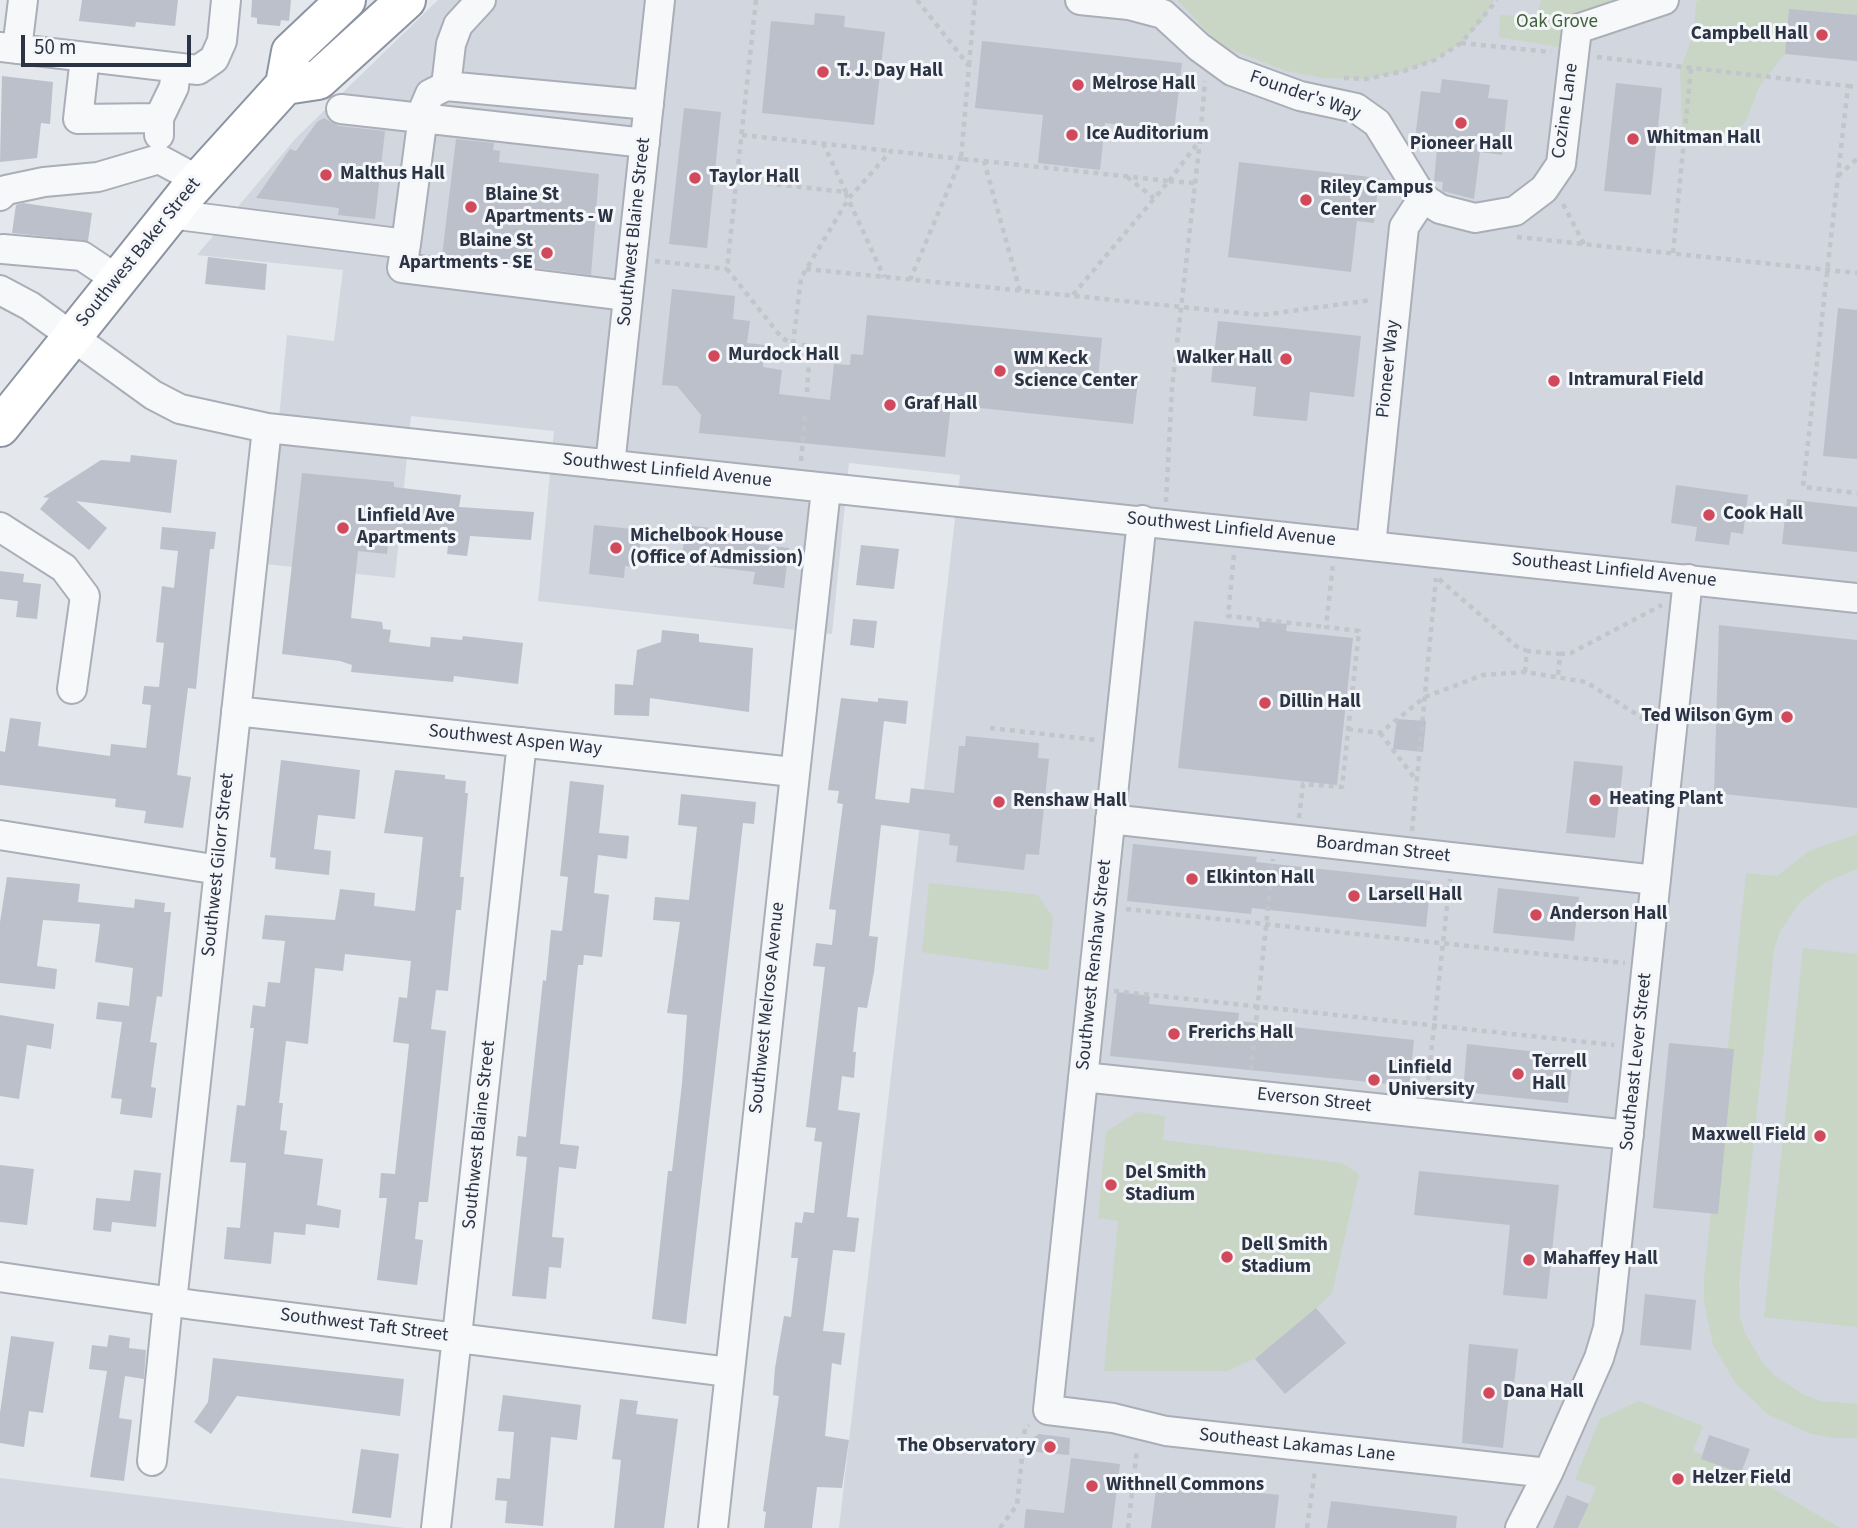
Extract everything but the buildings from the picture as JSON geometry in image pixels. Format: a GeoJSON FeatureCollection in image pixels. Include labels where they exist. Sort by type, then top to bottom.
{"type":"FeatureCollection","features":[{"type":"Feature","properties":{"kind":"highway"},"geometry":{"type":"LineString","coordinates":[[346,0],[291,52],[285,85],[318,80],[405,0]]}},
{"type":"Feature","properties":{"kind":"highway","name":"Southwest Baker Street"},"geometry":{"type":"LineString","coordinates":[[0,427],[198,180],[285,85]]}},
{"type":"Feature","properties":{"kind":"street"},"geometry":{"type":"LineString","coordinates":[[23,0],[8,48],[198,70],[214,59],[222,41],[226,0]]}},
{"type":"Feature","properties":{"kind":"street"},"geometry":{"type":"LineString","coordinates":[[446,86],[451,44],[458,25],[481,0]]}},
{"type":"Feature","properties":{"kind":"street","name":"Southwest Blaine Street"},"geometry":{"type":"LineString","coordinates":[[610,465],[660,0]]}},
{"type":"Feature","properties":{"kind":"street","name":"Founder's Way"},"geometry":{"type":"LineString","coordinates":[[1080,0],[1129,5],[1163,14],[1214,59],[1232,71],[1300,96],[1356,108],[1377,123],[1423,198]]}},
{"type":"Feature","properties":{"kind":"street","name":"Cozine Lane"},"geometry":{"type":"LineString","coordinates":[[1423,198],[1440,209],[1475,218],[1515,211],[1544,189],[1561,164],[1577,29],[1664,0]]}},
{"type":"Feature","properties":{"kind":"street"},"geometry":{"type":"LineString","coordinates":[[85,57],[78,120],[159,118]]}},
{"type":"Feature","properties":{"kind":"street"},"geometry":{"type":"LineString","coordinates":[[159,159],[159,118],[174,88],[176,68]]}},
{"type":"Feature","properties":{"kind":"street"},"geometry":{"type":"LineString","coordinates":[[628,296],[402,268],[430,94],[446,86],[649,105]]}},
{"type":"Feature","properties":{"kind":"street"},"geometry":{"type":"LineString","coordinates":[[341,109],[424,121],[645,143]]}},
{"type":"Feature","properties":{"kind":"street"},"geometry":{"type":"LineString","coordinates":[[0,196],[6,190],[44,182],[97,177],[159,159],[198,180]]}},
{"type":"Feature","properties":{"kind":"street","name":"Pioneer Way"},"geometry":{"type":"LineString","coordinates":[[1371,546],[1404,227],[1423,198]]}},
{"type":"Feature","properties":{"kind":"street"},"geometry":{"type":"LineString","coordinates":[[170,214],[405,244]]}},
{"type":"Feature","properties":{"kind":"street"},"geometry":{"type":"LineString","coordinates":[[1,246],[82,256],[118,280]]}},
{"type":"Feature","properties":{"kind":"street","name":"Southwest Linfield Avenue"},"geometry":{"type":"LineString","coordinates":[[0,290],[30,306],[153,395],[180,409],[267,428],[1371,546]]}},
{"type":"Feature","properties":{"kind":"street","name":"Southwest Gilorr Street"},"geometry":{"type":"LineString","coordinates":[[152,1461],[267,428]]}},
{"type":"Feature","properties":{"kind":"street","name":"Southwest Melrose Avenue"},"geometry":{"type":"LineString","coordinates":[[713,1528],[825,489]]}},
{"type":"Feature","properties":{"kind":"street","name":"Southwest Renshaw Street"},"geometry":{"type":"LineString","coordinates":[[1048,1410],[1119,743],[1154,522]]}},
{"type":"Feature","properties":{"kind":"street"},"geometry":{"type":"LineString","coordinates":[[0,527],[64,568],[85,596],[72,689]]}},
{"type":"Feature","properties":{"kind":"street","name":"Southeast Linfield Avenue"},"geometry":{"type":"LineString","coordinates":[[1371,546],[1437,564],[1686,593],[1857,598]]}},
{"type":"Feature","properties":{"kind":"street","name":"Southeast Lever Street"},"geometry":{"type":"LineString","coordinates":[[1520,1528],[1548,1474],[1599,1358],[1608,1328],[1686,593]]}},
{"type":"Feature","properties":{"kind":"street","name":"Southwest Aspen Way"},"geometry":{"type":"LineString","coordinates":[[236,711],[793,772]]}},
{"type":"Feature","properties":{"kind":"street","name":"Southwest Blaine Street"},"geometry":{"type":"LineString","coordinates":[[436,1528],[523,742]]}},
{"type":"Feature","properties":{"kind":"street","name":"Boardman Street"},"geometry":{"type":"LineString","coordinates":[[1110,819],[1656,880]]}},
{"type":"Feature","properties":{"kind":"street"},"geometry":{"type":"LineString","coordinates":[[0,835],[219,870]]}},
{"type":"Feature","properties":{"kind":"street","name":"Everson Street"},"geometry":{"type":"LineString","coordinates":[[1083,1077],[1629,1135]]}},
{"type":"Feature","properties":{"kind":"street","name":"Southwest Taft Street"},"geometry":{"type":"LineString","coordinates":[[0,1278],[170,1302],[729,1371]]}},
{"type":"Feature","properties":{"kind":"street","name":"Southeast Lakamas Lane"},"geometry":{"type":"LineString","coordinates":[[1048,1410],[1113,1418],[1166,1432],[1548,1474]]}},
{"type":"Feature","properties":{"kind":"path"},"geometry":{"type":"LineString","coordinates":[[757,0],[727,269],[782,338],[793,344],[810,346],[807,393]]}},
{"type":"Feature","properties":{"kind":"path"},"geometry":{"type":"LineString","coordinates":[[917,0],[969,65]]}},
{"type":"Feature","properties":{"kind":"path"},"geometry":{"type":"LineString","coordinates":[[910,280],[961,159],[975,0]]}},
{"type":"Feature","properties":{"kind":"path"},"geometry":{"type":"LineString","coordinates":[[1338,78],[1366,79],[1404,71],[1435,60],[1461,43],[1497,0]]}},
{"type":"Feature","properties":{"kind":"path"},"geometry":{"type":"LineString","coordinates":[[1461,43],[1857,87]]}},
{"type":"Feature","properties":{"kind":"path"},"geometry":{"type":"LineString","coordinates":[[1154,522],[1172,388],[1206,73],[1214,59]]}},
{"type":"Feature","properties":{"kind":"path"},"geometry":{"type":"LineString","coordinates":[[1674,253],[1691,68]]}},
{"type":"Feature","properties":{"kind":"path"},"geometry":{"type":"LineString","coordinates":[[1848,86],[1803,487],[1857,493]]}},
{"type":"Feature","properties":{"kind":"path"},"geometry":{"type":"LineString","coordinates":[[742,135],[1195,183]]}},
{"type":"Feature","properties":{"kind":"path"},"geometry":{"type":"LineString","coordinates":[[1072,296],[1200,141]]}},
{"type":"Feature","properties":{"kind":"path"},"geometry":{"type":"LineString","coordinates":[[823,143],[884,277]]}},
{"type":"Feature","properties":{"kind":"path"},"geometry":{"type":"LineString","coordinates":[[793,344],[801,278],[849,198],[891,151]]}},
{"type":"Feature","properties":{"kind":"path"},"geometry":{"type":"LineString","coordinates":[[1838,176],[1857,159]]}},
{"type":"Feature","properties":{"kind":"path"},"geometry":{"type":"LineString","coordinates":[[984,161],[1020,291]]}},
{"type":"Feature","properties":{"kind":"path"},"geometry":{"type":"LineString","coordinates":[[1126,176],[1154,198]]}},
{"type":"Feature","properties":{"kind":"path"},"geometry":{"type":"LineString","coordinates":[[737,180],[845,192],[849,198]]}},
{"type":"Feature","properties":{"kind":"path"},"geometry":{"type":"LineString","coordinates":[[1544,189],[1558,195],[1584,244]]}},
{"type":"Feature","properties":{"kind":"path"},"geometry":{"type":"LineString","coordinates":[[1475,218],[1506,236],[1857,273]]}},
{"type":"Feature","properties":{"kind":"path"},"geometry":{"type":"LineString","coordinates":[[632,259],[727,269]]}},
{"type":"Feature","properties":{"kind":"path"},"geometry":{"type":"LineString","coordinates":[[806,269],[1262,316],[1397,297]]}},
{"type":"Feature","properties":{"kind":"path"},"geometry":{"type":"LineString","coordinates":[[801,461],[805,413]]}},
{"type":"Feature","properties":{"kind":"path"},"geometry":{"type":"LineString","coordinates":[[1236,531],[1228,616],[1359,631],[1342,787],[1303,784],[1286,839],[1266,925],[1248,1094]]}},
{"type":"Feature","properties":{"kind":"path"},"geometry":{"type":"LineString","coordinates":[[1326,627],[1335,541]]}},
{"type":"Feature","properties":{"kind":"path"},"geometry":{"type":"LineString","coordinates":[[1437,564],[1516,646],[1527,651],[1571,653],[1686,593]]}},
{"type":"Feature","properties":{"kind":"path"},"geometry":{"type":"LineString","coordinates":[[1410,853],[1437,564]]}},
{"type":"Feature","properties":{"kind":"path"},"geometry":{"type":"LineString","coordinates":[[1525,672],[1527,651]]}},
{"type":"Feature","properties":{"kind":"path"},"geometry":{"type":"LineString","coordinates":[[1558,676],[1560,654]]}},
{"type":"Feature","properties":{"kind":"path"},"geometry":{"type":"LineString","coordinates":[[1380,733],[1425,697],[1483,675],[1525,672],[1586,682],[1653,725],[1672,726]]}},
{"type":"Feature","properties":{"kind":"path"},"geometry":{"type":"LineString","coordinates":[[990,728],[1119,743]]}},
{"type":"Feature","properties":{"kind":"path"},"geometry":{"type":"LineString","coordinates":[[1348,729],[1380,733],[1417,781]]}},
{"type":"Feature","properties":{"kind":"path"},"geometry":{"type":"LineString","coordinates":[[1425,1113],[1452,858]]}},
{"type":"Feature","properties":{"kind":"path"},"geometry":{"type":"LineString","coordinates":[[1101,907],[1647,966]]}},
{"type":"Feature","properties":{"kind":"path"},"geometry":{"type":"LineString","coordinates":[[1093,989],[1638,1048]]}},
{"type":"Feature","properties":{"kind":"path"},"geometry":{"type":"LineString","coordinates":[[1000,1528],[1017,1505],[1025,1428],[1048,1410]]}},
{"type":"Feature","properties":{"kind":"path"},"geometry":{"type":"LineString","coordinates":[[1128,1528],[1140,1424]]}},
{"type":"Feature","properties":{"kind":"path"},"geometry":{"type":"LineString","coordinates":[[1307,1528],[1318,1448]]}},
{"type":"Feature","properties":{"kind":"shaded area","name":"Linfield University"},"geometry":{"type":"Polygon","coordinates":[[[438,0],[1857,0],[1857,1528],[839,1528],[960,475],[849,463],[832,634],[538,601],[554,431],[411,416],[395,578],[265,564],[287,335],[334,341],[343,270],[197,255],[296,138],[438,0]]]}},
{"type":"Feature","properties":{"kind":"shaded area"},"geometry":{"type":"Polygon","coordinates":[[[0,1478],[405,1528],[0,1528],[0,1478]]]}},
{"type":"Feature","properties":{"kind":"green space"},"geometry":{"type":"Polygon","coordinates":[[[1177,0],[1494,0],[1483,20],[1461,43],[1435,60],[1404,71],[1366,79],[1325,78],[1286,71],[1220,45],[1177,0]]]}},
{"type":"Feature","properties":{"kind":"green space","name":"Oak Grove"},"geometry":{"type":"Polygon","coordinates":[[[1541,0],[1646,0],[1564,48],[1499,37],[1500,15],[1537,17],[1541,0]]]}},
{"type":"Feature","properties":{"kind":"green space"},"geometry":{"type":"Polygon","coordinates":[[[1857,0],[1857,15],[1789,9],[1785,54],[1760,85],[1745,123],[1717,141],[1690,140],[1682,126],[1680,70],[1694,33],[1696,2],[1857,0]]]}},
{"type":"Feature","properties":{"kind":"green space"},"geometry":{"type":"Polygon","coordinates":[[[1857,834],[1857,869],[1826,882],[1799,903],[1780,932],[1774,949],[1739,1282],[1740,1317],[1745,1333],[1763,1363],[1775,1376],[1804,1395],[1821,1401],[1857,1404],[1857,1438],[1834,1438],[1811,1434],[1769,1415],[1736,1384],[1713,1345],[1704,1300],[1704,1278],[1746,873],[1777,876],[1809,851],[1857,834]]]}},
{"type":"Feature","properties":{"kind":"green space"},"geometry":{"type":"Polygon","coordinates":[[[929,883],[1038,895],[1053,918],[1048,970],[922,952],[929,883]]]}},
{"type":"Feature","properties":{"kind":"green space","name":"Maxwell Field"},"geometry":{"type":"Polygon","coordinates":[[[1803,948],[1857,954],[1857,1327],[1764,1317],[1803,948]]]}},
{"type":"Feature","properties":{"kind":"green space","name":"Dell Smith Stadium"},"geometry":{"type":"Polygon","coordinates":[[[1137,1112],[1165,1116],[1163,1140],[1342,1163],[1359,1174],[1332,1293],[1276,1348],[1228,1371],[1104,1371],[1118,1221],[1098,1218],[1106,1132],[1137,1112]]]}},
{"type":"Feature","properties":{"kind":"green space","name":"Helzer Field"},"geometry":{"type":"Polygon","coordinates":[[[1639,1401],[1703,1426],[1693,1451],[1745,1472],[1840,1528],[1579,1528],[1596,1487],[1575,1479],[1600,1419],[1639,1401]]]}},
{"type":"Feature","properties":{"kind":"place","name":"Campbell Hall"},"geometry":{"type":"Point","coordinates":[1822,35]}},
{"type":"Feature","properties":{"kind":"place","name":"T. J. Day Hall"},"geometry":{"type":"Point","coordinates":[823,72]}},
{"type":"Feature","properties":{"kind":"place","name":"Melrose Hall"},"geometry":{"type":"Point","coordinates":[1078,85]}},
{"type":"Feature","properties":{"kind":"place","name":"Pioneer Hall"},"geometry":{"type":"Point","coordinates":[1461,123]}},
{"type":"Feature","properties":{"kind":"place","name":"Ice Auditorium"},"geometry":{"type":"Point","coordinates":[1072,135]}},
{"type":"Feature","properties":{"kind":"place","name":"Whitman Hall"},"geometry":{"type":"Point","coordinates":[1633,139]}},
{"type":"Feature","properties":{"kind":"place","name":"Malthus Hall"},"geometry":{"type":"Point","coordinates":[326,175]}},
{"type":"Feature","properties":{"kind":"place","name":"Taylor Hall"},"geometry":{"type":"Point","coordinates":[695,178]}},
{"type":"Feature","properties":{"kind":"place","name":"Riley Campus Center"},"geometry":{"type":"Point","coordinates":[1306,200]}},
{"type":"Feature","properties":{"kind":"place","name":"Blaine St Apartments - W"},"geometry":{"type":"Point","coordinates":[471,207]}},
{"type":"Feature","properties":{"kind":"place","name":"Blaine St Apartments - SE"},"geometry":{"type":"Point","coordinates":[547,253]}},
{"type":"Feature","properties":{"kind":"place","name":"Murdock Hall"},"geometry":{"type":"Point","coordinates":[714,356]}},
{"type":"Feature","properties":{"kind":"place","name":"Walker Hall"},"geometry":{"type":"Point","coordinates":[1286,359]}},
{"type":"Feature","properties":{"kind":"place","name":"WM Keck Science Center"},"geometry":{"type":"Point","coordinates":[1000,371]}},
{"type":"Feature","properties":{"kind":"place","name":"Intramural Field"},"geometry":{"type":"Point","coordinates":[1554,381]}},
{"type":"Feature","properties":{"kind":"place","name":"Graf Hall"},"geometry":{"type":"Point","coordinates":[890,405]}},
{"type":"Feature","properties":{"kind":"place","name":"Cook Hall"},"geometry":{"type":"Point","coordinates":[1709,515]}},
{"type":"Feature","properties":{"kind":"place","name":"Linfield Ave Apartments"},"geometry":{"type":"Point","coordinates":[343,528]}},
{"type":"Feature","properties":{"kind":"place","name":"Michelbook House (Office of Admission)"},"geometry":{"type":"Point","coordinates":[616,548]}},
{"type":"Feature","properties":{"kind":"place","name":"Dillin Hall"},"geometry":{"type":"Point","coordinates":[1265,703]}},
{"type":"Feature","properties":{"kind":"place","name":"Ted Wilson Gym"},"geometry":{"type":"Point","coordinates":[1787,717]}},
{"type":"Feature","properties":{"kind":"place","name":"Heating Plant"},"geometry":{"type":"Point","coordinates":[1595,800]}},
{"type":"Feature","properties":{"kind":"place","name":"Renshaw Hall"},"geometry":{"type":"Point","coordinates":[999,802]}},
{"type":"Feature","properties":{"kind":"place","name":"Elkinton Hall"},"geometry":{"type":"Point","coordinates":[1192,879]}},
{"type":"Feature","properties":{"kind":"place","name":"Larsell Hall"},"geometry":{"type":"Point","coordinates":[1354,896]}},
{"type":"Feature","properties":{"kind":"place","name":"Anderson Hall"},"geometry":{"type":"Point","coordinates":[1536,915]}},
{"type":"Feature","properties":{"kind":"place","name":"Frerichs Hall"},"geometry":{"type":"Point","coordinates":[1174,1034]}},
{"type":"Feature","properties":{"kind":"place","name":"Terrell Hall"},"geometry":{"type":"Point","coordinates":[1518,1074]}},
{"type":"Feature","properties":{"kind":"place","name":"Linfield University"},"geometry":{"type":"Point","coordinates":[1374,1080]}},
{"type":"Feature","properties":{"kind":"place","name":"Maxwell Field"},"geometry":{"type":"Point","coordinates":[1820,1136]}},
{"type":"Feature","properties":{"kind":"place","name":"Del Smith Stadium"},"geometry":{"type":"Point","coordinates":[1111,1185]}},
{"type":"Feature","properties":{"kind":"place","name":"Dell Smith Stadium"},"geometry":{"type":"Point","coordinates":[1227,1257]}},
{"type":"Feature","properties":{"kind":"place","name":"Mahaffey Hall"},"geometry":{"type":"Point","coordinates":[1529,1260]}},
{"type":"Feature","properties":{"kind":"place","name":"Dana Hall"},"geometry":{"type":"Point","coordinates":[1489,1393]}},
{"type":"Feature","properties":{"kind":"place","name":"The Observatory"},"geometry":{"type":"Point","coordinates":[1050,1447]}},
{"type":"Feature","properties":{"kind":"place","name":"Helzer Field"},"geometry":{"type":"Point","coordinates":[1678,1479]}},
{"type":"Feature","properties":{"kind":"place","name":"Withnell Commons"},"geometry":{"type":"Point","coordinates":[1092,1486]}}]}
